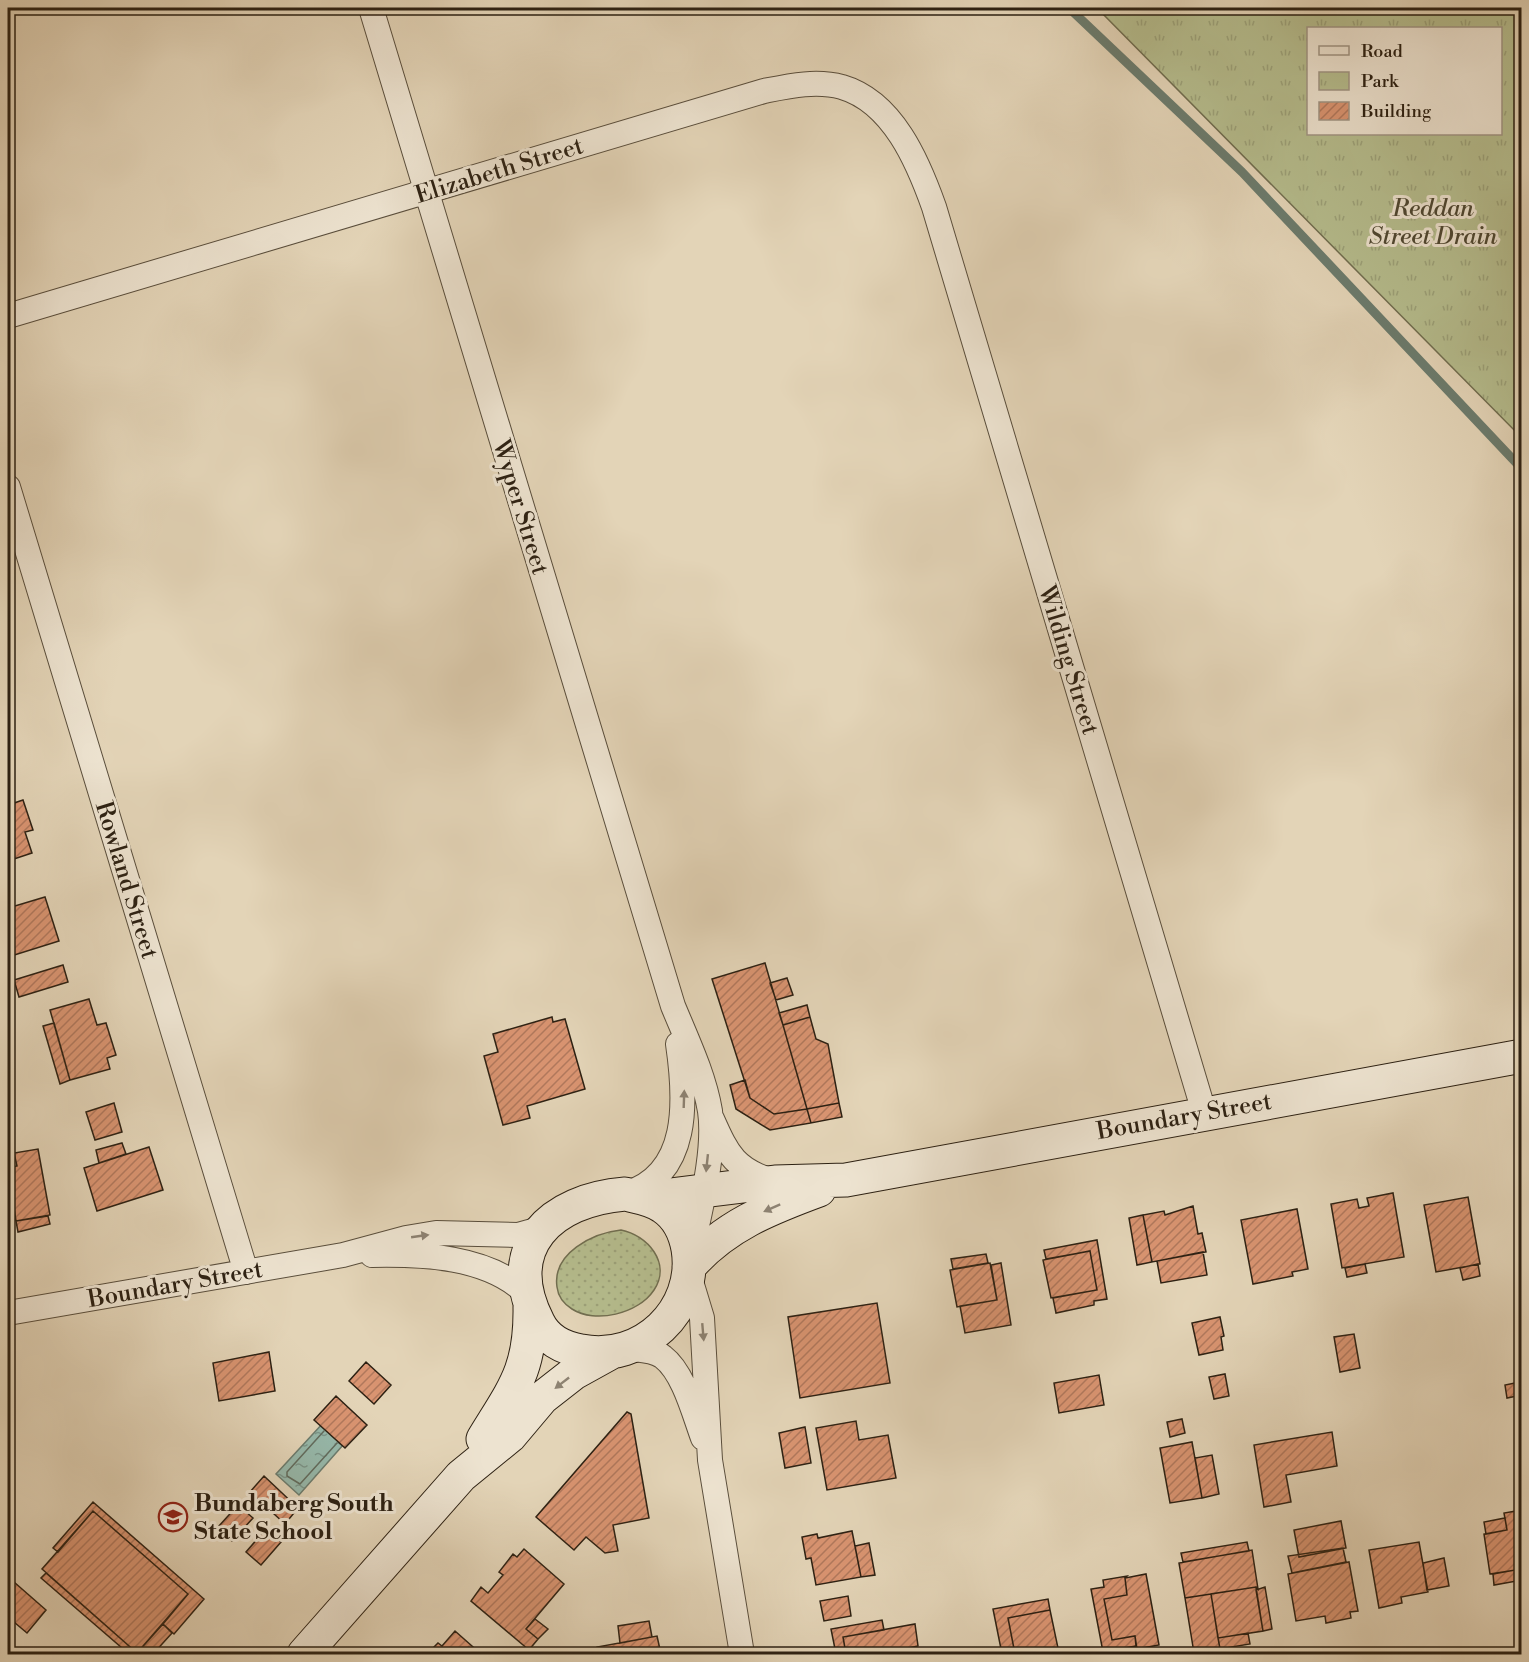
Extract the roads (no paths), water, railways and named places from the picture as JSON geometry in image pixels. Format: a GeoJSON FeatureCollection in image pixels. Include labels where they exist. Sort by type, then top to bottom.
{"type":"FeatureCollection","features":[{"type":"Feature","properties":{"kind":"street","name":"Wyper Street"},"geometry":{"type":"LineString","coordinates":[[371,8],[673,1006],[703,1081],[710,1114],[704,1192],[689,1267]]}},
{"type":"Feature","properties":{"kind":"street","name":"Elizabeth Street"},"geometry":{"type":"LineString","coordinates":[[8,316],[764,91],[819,84],[843,87],[865,98],[887,118],[905,141],[922,174],[934,207]]}},
{"type":"Feature","properties":{"kind":"street","name":"Wilding Street"},"geometry":{"type":"LineString","coordinates":[[934,207],[1204,1112]]}},
{"type":"Feature","properties":{"kind":"street","name":"Rowland Street"},"geometry":{"type":"LineString","coordinates":[[8,487],[246,1272]]}},
{"type":"Feature","properties":{"kind":"street","name":"Wyper Street"},"geometry":{"type":"LineString","coordinates":[[635,1196],[655,1179],[670,1157],[680,1129],[684,1086],[673,1006]]}},
{"type":"Feature","properties":{"kind":"street","name":"Boundary Street"},"geometry":{"type":"LineString","coordinates":[[635,1196],[704,1192],[775,1182],[846,1180],[1204,1112],[1521,1056]]}},
{"type":"Feature","properties":{"kind":"street"},"geometry":{"type":"LineString","coordinates":[[710,1114],[727,1152],[740,1167],[775,1182]]}},
{"type":"Feature","properties":{"kind":"street","name":"Boundary Street"},"geometry":{"type":"LineString","coordinates":[[689,1267],[704,1249],[744,1221],[846,1180]]}},
{"type":"Feature","properties":{"kind":"street"},"geometry":{"type":"LineString","coordinates":[[304,1654],[461,1476],[510,1399],[522,1372],[530,1328],[525,1259],[531,1243],[543,1228],[579,1203],[601,1196],[635,1196],[664,1207],[678,1221],[686,1235],[689,1267],[702,1318],[711,1460],[742,1654]]}},
{"type":"Feature","properties":{"kind":"street","name":"Boundary Street"},"geometry":{"type":"LineString","coordinates":[[8,1313],[343,1255],[406,1238],[436,1233],[518,1235],[543,1228]]}},
{"type":"Feature","properties":{"kind":"street","name":"Boundary Street"},"geometry":{"type":"LineString","coordinates":[[343,1255],[399,1254],[445,1258],[501,1275],[528,1300]]}},
{"type":"Feature","properties":{"kind":"street"},"geometry":{"type":"LineString","coordinates":[[461,1476],[510,1436],[542,1398],[574,1373],[651,1337],[667,1324],[682,1302],[689,1267]]}},
{"type":"Feature","properties":{"kind":"street"},"geometry":{"type":"LineString","coordinates":[[528,1300],[541,1330],[557,1343],[594,1354],[619,1350],[649,1351],[663,1357],[684,1386],[711,1460]]}},
{"type":"Feature","properties":{"kind":"water"},"geometry":{"type":"Polygon","coordinates":[[[336,1409],[358,1428],[299,1495],[276,1474],[336,1409]]]}},
{"type":"Feature","properties":{"kind":"waterway"},"geometry":{"type":"LineString","coordinates":[[1069,8],[1242,172],[1522,469]]}},
{"type":"Feature","properties":{"kind":"place","name":"Bundaberg South State School"},"geometry":{"type":"Point","coordinates":[173,1517]}},
{"type":"Feature","properties":{"kind":"park label","name":"Reddan Street Drain"},"geometry":{"type":"Point","coordinates":[1433,222]}}]}
